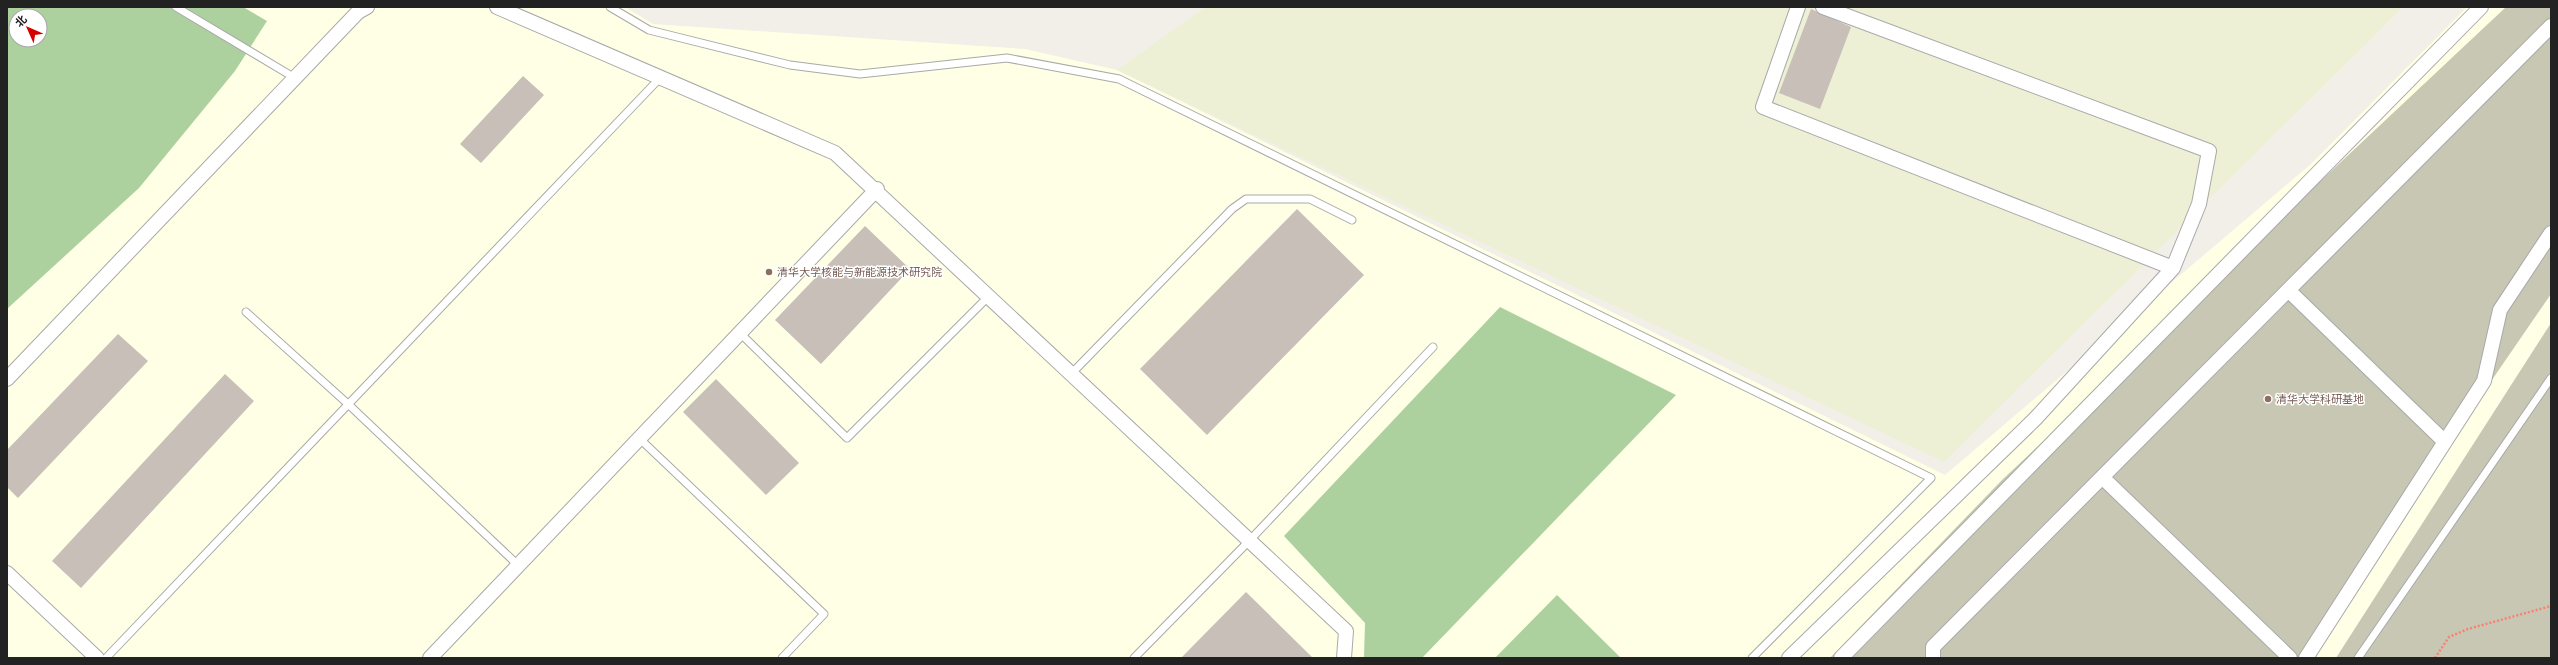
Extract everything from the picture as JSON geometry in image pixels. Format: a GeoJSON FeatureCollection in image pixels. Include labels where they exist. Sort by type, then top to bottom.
{"type":"FeatureCollection","features":[{"type":"Feature","properties":{"kind":"street"},"geometry":{"type":"LineString","coordinates":[[7,379],[358,12],[367,7]]}},
{"type":"Feature","properties":{"kind":"street"},"geometry":{"type":"LineString","coordinates":[[497,7],[658,78],[835,153],[877,189],[1346,631],[1344,658]]}},
{"type":"Feature","properties":{"kind":"street"},"geometry":{"type":"LineString","coordinates":[[1798,7],[1763,107],[2173,268]]}},
{"type":"Feature","properties":{"kind":"street"},"geometry":{"type":"LineString","coordinates":[[1789,658],[2035,419],[2173,268],[2199,204],[2209,151],[1823,7]]}},
{"type":"Feature","properties":{"kind":"street"},"geometry":{"type":"LineString","coordinates":[[1841,658],[2481,7]]}},
{"type":"Feature","properties":{"kind":"street"},"geometry":{"type":"LineString","coordinates":[[1933,658],[1933,647],[2551,26]]}},
{"type":"Feature","properties":{"kind":"street"},"geometry":{"type":"LineString","coordinates":[[430,658],[741,334],[877,189]]}},
{"type":"Feature","properties":{"kind":"street"},"geometry":{"type":"LineString","coordinates":[[2306,658],[2484,381],[2500,310],[2551,233]]}},
{"type":"Feature","properties":{"kind":"street"},"geometry":{"type":"LineString","coordinates":[[2288,290],[2445,442]]}},
{"type":"Feature","properties":{"kind":"street"},"geometry":{"type":"LineString","coordinates":[[2102,477],[2290,658]]}},
{"type":"Feature","properties":{"kind":"street"},"geometry":{"type":"LineString","coordinates":[[7,573],[97,658]]}},
{"type":"Feature","properties":{"kind":"lane"},"geometry":{"type":"LineString","coordinates":[[176,7],[295,78]]}},
{"type":"Feature","properties":{"kind":"lane"},"geometry":{"type":"LineString","coordinates":[[610,7],[649,30],[790,65],[860,74],[1007,58],[1119,78],[1931,478],[1752,658]]}},
{"type":"Feature","properties":{"kind":"lane"},"geometry":{"type":"LineString","coordinates":[[106,658],[658,78]]}},
{"type":"Feature","properties":{"kind":"lane"},"geometry":{"type":"LineString","coordinates":[[1072,373],[1232,209],[1246,199],[1310,199],[1352,220]]}},
{"type":"Feature","properties":{"kind":"lane"},"geometry":{"type":"LineString","coordinates":[[741,334],[847,438],[990,295]]}},
{"type":"Feature","properties":{"kind":"lane"},"geometry":{"type":"LineString","coordinates":[[246,312],[348,404],[519,566]]}},
{"type":"Feature","properties":{"kind":"lane"},"geometry":{"type":"LineString","coordinates":[[1134,658],[1250,540],[1433,347]]}},
{"type":"Feature","properties":{"kind":"lane"},"geometry":{"type":"LineString","coordinates":[[2358,658],[2551,378]]}},
{"type":"Feature","properties":{"kind":"lane"},"geometry":{"type":"LineString","coordinates":[[640,439],[824,614],[782,658]]}},
{"type":"Feature","properties":{"kind":"path"},"geometry":{"type":"LineString","coordinates":[[2434,658],[2449,637],[2462,631],[2551,606]]}},
{"type":"Feature","properties":{"kind":"shaded area","name":"清华大学核能与新能源技术研究院"},"geometry":{"type":"Polygon","coordinates":[[[7,7],[625,7],[653,24],[1025,49],[1117,70],[1945,475],[2311,164],[2467,7],[2551,7],[2551,323],[2336,658],[7,658],[7,7]]]}},
{"type":"Feature","properties":{"kind":"shaded area"},"geometry":{"type":"Polygon","coordinates":[[[1206,7],[2403,7],[1944,462],[1117,70],[1206,7]]]}},
{"type":"Feature","properties":{"kind":"shaded area","name":"清华大学科研基地"},"geometry":{"type":"Polygon","coordinates":[[[2506,7],[2551,7],[2551,294],[2301,658],[1830,658],[2002,480],[2506,7]]]}},
{"type":"Feature","properties":{"kind":"shaded area"},"geometry":{"type":"Polygon","coordinates":[[[2551,323],[2551,658],[2336,658],[2551,323]]]}},
{"type":"Feature","properties":{"kind":"green space"},"geometry":{"type":"Polygon","coordinates":[[[7,7],[243,7],[267,21],[235,71],[139,188],[7,309],[7,7]]]}},
{"type":"Feature","properties":{"kind":"green space"},"geometry":{"type":"Polygon","coordinates":[[[1500,307],[1676,395],[1422,658],[1364,658],[1365,623],[1284,536],[1500,307]]]}},
{"type":"Feature","properties":{"kind":"green space"},"geometry":{"type":"Polygon","coordinates":[[[1557,595],[1621,658],[1495,658],[1557,595]]]}},
{"type":"Feature","properties":{"kind":"building"},"geometry":{"type":"Polygon","coordinates":[[[1811,9],[1851,27],[1820,109],[1779,93],[1811,9]]]}},
{"type":"Feature","properties":{"kind":"building"},"geometry":{"type":"Polygon","coordinates":[[[523,76],[544,95],[481,163],[460,144],[523,76]]]}},
{"type":"Feature","properties":{"kind":"building"},"geometry":{"type":"Polygon","coordinates":[[[1297,209],[1364,275],[1207,435],[1140,369],[1297,209]]]}},
{"type":"Feature","properties":{"kind":"building"},"geometry":{"type":"Polygon","coordinates":[[[865,226],[910,269],[821,364],[775,320],[865,226]]]}},
{"type":"Feature","properties":{"kind":"building"},"geometry":{"type":"Polygon","coordinates":[[[118,334],[148,361],[18,498],[7,487],[7,450],[118,334]]]}},
{"type":"Feature","properties":{"kind":"building"},"geometry":{"type":"Polygon","coordinates":[[[225,374],[254,401],[81,588],[52,561],[225,374]]]}},
{"type":"Feature","properties":{"kind":"building"},"geometry":{"type":"Polygon","coordinates":[[[716,379],[799,463],[766,495],[683,412],[716,379]]]}},
{"type":"Feature","properties":{"kind":"building"},"geometry":{"type":"Polygon","coordinates":[[[1246,592],[1313,658],[1181,658],[1246,592]]]}},
{"type":"Feature","properties":{"kind":"place","name":"清华大学核能与新能源技术研究院"},"geometry":{"type":"Point","coordinates":[769,272]}},
{"type":"Feature","properties":{"kind":"place","name":"清华大学科研基地"},"geometry":{"type":"Point","coordinates":[2268,399]}}]}
